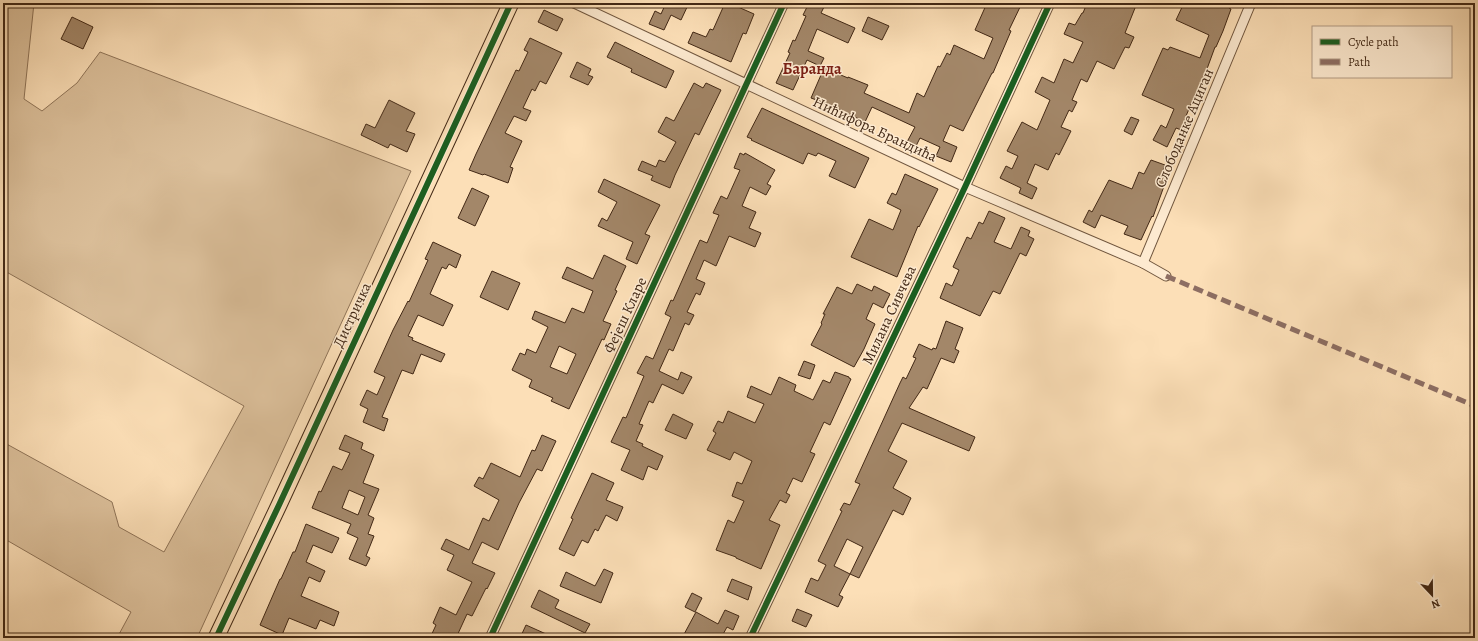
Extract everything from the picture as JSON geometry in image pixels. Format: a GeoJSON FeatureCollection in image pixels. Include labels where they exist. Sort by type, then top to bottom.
{"type":"FeatureCollection","features":[{"type":"Feature","properties":{"kind":"main road","name":"Дистричка"},"geometry":{"type":"LineString","coordinates":[[216,638],[511,3]]}},
{"type":"Feature","properties":{"kind":"street","name":"Нићифора Брандића"},"geometry":{"type":"LineString","coordinates":[[574,3],[965,186],[1143,263],[1166,276]]}},
{"type":"Feature","properties":{"kind":"street","name":"Фејеш Кларе"},"geometry":{"type":"LineString","coordinates":[[490,638],[784,3]]}},
{"type":"Feature","properties":{"kind":"street","name":"Милана Сивчева"},"geometry":{"type":"LineString","coordinates":[[750,638],[965,186],[1050,3]]}},
{"type":"Feature","properties":{"kind":"street","name":"Слободанке Ациган"},"geometry":{"type":"LineString","coordinates":[[1143,263],[1251,3]]}},
{"type":"Feature","properties":{"kind":"shaded area"},"geometry":{"type":"Polygon","coordinates":[[[3,3],[34,3],[24,99],[42,111],[77,83],[100,52],[411,171],[197,638],[117,638],[131,612],[3,538],[3,442],[112,502],[119,527],[164,552],[244,406],[3,270],[3,3]]]}},
{"type":"Feature","properties":{"kind":"building"},"geometry":{"type":"Polygon","coordinates":[[[666,3],[689,3],[681,20],[671,15],[664,30],[649,24],[655,11],[661,14],[666,3]]]}},
{"type":"Feature","properties":{"kind":"building"},"geometry":{"type":"Polygon","coordinates":[[[725,3],[729,3],[754,14],[746,34],[743,33],[731,62],[688,43],[693,32],[706,37],[710,29],[713,30],[725,3]]]}},
{"type":"Feature","properties":{"kind":"building"},"geometry":{"type":"Polygon","coordinates":[[[809,3],[826,3],[821,13],[855,28],[848,43],[817,29],[808,51],[824,58],[820,66],[807,60],[793,90],[776,83],[790,53],[788,52],[793,40],[795,41],[806,16],[803,15],[809,3]]]}},
{"type":"Feature","properties":{"kind":"building"},"geometry":{"type":"Polygon","coordinates":[[[987,3],[1022,3],[1009,30],[1011,31],[993,73],[963,131],[950,125],[943,141],[957,147],[951,162],[936,156],[940,147],[920,138],[916,146],[907,142],[915,127],[872,107],[865,122],[830,105],[811,98],[824,68],[868,85],[864,93],[909,113],[917,93],[924,97],[938,66],[940,67],[947,53],[950,55],[954,45],[984,59],[993,38],[975,30],[987,3]]]}},
{"type":"Feature","properties":{"kind":"building"},"geometry":{"type":"Polygon","coordinates":[[[1087,3],[1137,3],[1125,33],[1134,37],[1129,48],[1125,47],[1114,69],[1097,61],[1087,82],[1081,79],[1072,100],[1077,102],[1072,112],[1069,110],[1061,127],[1071,131],[1059,155],[1056,153],[1048,170],[1035,164],[1027,183],[1037,188],[1032,199],[1019,193],[1021,188],[1000,178],[1006,166],[1012,169],[1018,156],[1007,151],[1022,122],[1037,130],[1050,100],[1035,92],[1042,77],[1054,83],[1064,59],[1073,63],[1083,42],[1064,34],[1069,23],[1075,25],[1083,13],[1087,3]]]}},
{"type":"Feature","properties":{"kind":"building"},"geometry":{"type":"Polygon","coordinates":[[[1184,3],[1231,3],[1229,8],[1231,9],[1200,88],[1198,88],[1186,116],[1190,117],[1184,131],[1176,128],[1167,147],[1153,140],[1161,125],[1166,128],[1174,109],[1142,95],[1163,48],[1168,50],[1170,47],[1200,58],[1209,35],[1176,20],[1184,3]]]}},
{"type":"Feature","properties":{"kind":"building"},"geometry":{"type":"Polygon","coordinates":[[[544,10],[563,19],[557,31],[538,22],[544,10]]]}},
{"type":"Feature","properties":{"kind":"building"},"geometry":{"type":"Polygon","coordinates":[[[72,17],[93,27],[83,49],[61,39],[72,17]]]}},
{"type":"Feature","properties":{"kind":"building"},"geometry":{"type":"Polygon","coordinates":[[[868,17],[889,26],[882,40],[862,31],[868,17]]]}},
{"type":"Feature","properties":{"kind":"building"},"geometry":{"type":"Polygon","coordinates":[[[530,38],[562,53],[546,84],[540,81],[535,91],[532,89],[523,108],[531,111],[526,121],[514,116],[505,133],[522,141],[510,167],[513,168],[508,183],[469,170],[516,70],[519,71],[528,52],[524,50],[530,38]]]}},
{"type":"Feature","properties":{"kind":"building"},"geometry":{"type":"Polygon","coordinates":[[[615,42],[674,71],[666,88],[631,72],[632,69],[607,57],[615,42]]]}},
{"type":"Feature","properties":{"kind":"building"},"geometry":{"type":"Polygon","coordinates":[[[577,62],[591,69],[588,75],[593,77],[588,85],[570,77],[577,62]]]}},
{"type":"Feature","properties":{"kind":"building"},"geometry":{"type":"Polygon","coordinates":[[[694,83],[703,88],[706,83],[721,90],[699,135],[695,133],[670,188],[651,180],[653,176],[638,170],[642,161],[656,167],[659,160],[665,162],[676,142],[658,132],[666,117],[674,121],[694,83]]]}},
{"type":"Feature","properties":{"kind":"building"},"geometry":{"type":"Polygon","coordinates":[[[389,100],[415,113],[406,131],[415,134],[407,152],[390,144],[388,148],[361,135],[366,124],[375,128],[389,100]]]}},
{"type":"Feature","properties":{"kind":"building"},"geometry":{"type":"Polygon","coordinates":[[[762,108],[869,158],[855,188],[829,176],[836,161],[818,153],[816,156],[808,153],[803,164],[747,137],[762,108]]]}},
{"type":"Feature","properties":{"kind":"building"},"geometry":{"type":"Polygon","coordinates":[[[1131,117],[1139,120],[1132,135],[1124,131],[1131,117]]]}},
{"type":"Feature","properties":{"kind":"building"},"geometry":{"type":"Polygon","coordinates":[[[740,153],[744,155],[745,153],[775,170],[767,184],[771,186],[766,195],[750,187],[742,206],[756,212],[749,228],[761,233],[755,247],[729,236],[716,266],[704,260],[696,279],[705,283],[700,295],[696,293],[687,312],[694,315],[689,325],[685,323],[673,351],[669,349],[659,371],[678,380],[681,372],[692,377],[683,394],[662,384],[653,403],[649,401],[639,424],[643,425],[636,441],[643,444],[642,446],[663,456],[657,470],[648,466],[643,480],[621,470],[630,450],[611,442],[623,417],[626,418],[644,376],[637,373],[646,356],[653,359],[671,317],[665,314],[671,300],[673,301],[700,240],[707,243],[719,215],[713,213],[721,196],[727,199],[740,170],[734,168],[740,153]]]}},
{"type":"Feature","properties":{"kind":"building"},"geometry":{"type":"Polygon","coordinates":[[[1151,160],[1165,165],[1163,170],[1169,172],[1153,217],[1152,216],[1141,240],[1124,234],[1128,226],[1101,215],[1095,228],[1083,222],[1089,210],[1092,212],[1109,180],[1132,189],[1139,172],[1144,174],[1151,160]]]}},
{"type":"Feature","properties":{"kind":"building"},"geometry":{"type":"Polygon","coordinates":[[[905,174],[938,189],[919,227],[918,226],[897,277],[851,257],[869,219],[893,230],[901,210],[887,203],[892,193],[896,195],[905,174]]]}},
{"type":"Feature","properties":{"kind":"building"},"geometry":{"type":"Polygon","coordinates":[[[604,179],[660,205],[645,234],[650,236],[637,264],[626,259],[633,242],[598,226],[602,218],[607,221],[617,202],[598,192],[604,179]]]}},
{"type":"Feature","properties":{"kind":"building"},"geometry":{"type":"Polygon","coordinates":[[[472,188],[489,196],[475,226],[458,218],[472,188]]]}},
{"type":"Feature","properties":{"kind":"building"},"geometry":{"type":"Polygon","coordinates":[[[989,211],[1005,218],[994,242],[1011,249],[1021,227],[1030,231],[1028,236],[1034,239],[1026,256],[1020,253],[1000,294],[993,291],[980,316],[940,298],[946,283],[952,286],[959,270],[953,267],[967,237],[971,239],[979,222],[983,224],[989,211]]]}},
{"type":"Feature","properties":{"kind":"building"},"geometry":{"type":"Polygon","coordinates":[[[433,242],[461,255],[456,268],[449,264],[446,269],[442,267],[430,294],[453,305],[443,326],[418,315],[408,336],[413,338],[412,340],[445,354],[441,362],[421,354],[413,374],[402,370],[382,417],[388,419],[384,431],[363,422],[368,409],[360,405],[367,390],[377,395],[385,377],[374,372],[393,330],[408,301],[409,302],[428,260],[425,259],[433,242]]]}},
{"type":"Feature","properties":{"kind":"building"},"geometry":{"type":"Polygon","coordinates":[[[604,255],[626,266],[615,290],[617,291],[603,321],[611,324],[604,340],[602,339],[569,409],[551,401],[553,398],[529,387],[532,380],[512,370],[520,353],[525,355],[527,349],[536,353],[548,327],[532,319],[535,311],[565,323],[572,308],[584,313],[593,291],[562,278],[567,267],[593,279],[604,255]],[[559,346],[550,367],[567,374],[576,354],[559,346]]]}},
{"type":"Feature","properties":{"kind":"building"},"geometry":{"type":"Polygon","coordinates":[[[492,271],[520,283],[508,310],[480,297],[492,271]]]}},
{"type":"Feature","properties":{"kind":"building"},"geometry":{"type":"Polygon","coordinates":[[[857,284],[872,291],[874,286],[890,294],[883,308],[873,303],[866,319],[875,324],[854,367],[811,345],[822,324],[821,323],[825,314],[823,314],[837,287],[852,294],[857,284]]]}},
{"type":"Feature","properties":{"kind":"building"},"geometry":{"type":"Polygon","coordinates":[[[946,321],[963,328],[955,349],[959,351],[954,363],[941,358],[927,389],[923,387],[909,408],[975,437],[969,451],[902,423],[888,451],[907,461],[893,488],[911,498],[903,515],[893,510],[859,578],[850,574],[839,595],[843,597],[838,607],[805,592],[811,578],[818,581],[826,565],[818,561],[842,511],[840,510],[844,503],[850,505],[860,484],[855,482],[900,383],[903,377],[906,379],[916,358],[913,357],[919,344],[932,350],[933,348],[936,349],[946,321]],[[847,539],[834,566],[850,574],[863,547],[847,539]]]}},
{"type":"Feature","properties":{"kind":"building"},"geometry":{"type":"Polygon","coordinates":[[[804,361],[815,365],[810,379],[798,375],[804,361]]]}},
{"type":"Feature","properties":{"kind":"building"},"geometry":{"type":"Polygon","coordinates":[[[835,372],[851,379],[830,425],[824,422],[810,452],[815,454],[802,482],[793,478],[786,493],[790,495],[786,503],[780,500],[769,520],[780,525],[761,569],[736,557],[716,550],[728,520],[734,523],[744,501],[732,496],[737,482],[742,484],[752,461],[734,452],[730,460],[707,450],[716,433],[713,431],[718,421],[723,423],[728,411],[755,423],[764,404],[747,397],[751,386],[771,395],[779,377],[796,385],[794,391],[813,400],[823,380],[830,383],[835,372]]]}},
{"type":"Feature","properties":{"kind":"building"},"geometry":{"type":"Polygon","coordinates":[[[673,414],[693,424],[686,439],[665,430],[673,414]]]}},
{"type":"Feature","properties":{"kind":"building"},"geometry":{"type":"Polygon","coordinates":[[[345,435],[363,443],[361,449],[374,455],[363,483],[379,489],[368,515],[374,518],[368,534],[374,536],[366,556],[370,558],[366,566],[349,559],[358,538],[347,533],[351,524],[312,508],[319,491],[321,492],[333,466],[342,470],[350,453],[339,449],[345,435]],[[349,490],[342,508],[358,515],[365,497],[349,490]]]}},
{"type":"Feature","properties":{"kind":"building"},"geometry":{"type":"Polygon","coordinates":[[[542,435],[556,441],[542,471],[537,469],[519,503],[498,550],[482,542],[472,563],[495,573],[487,589],[486,588],[472,616],[467,614],[456,638],[430,638],[436,625],[433,623],[440,607],[456,615],[472,582],[447,570],[454,555],[441,549],[446,539],[469,550],[483,518],[489,521],[499,500],[474,486],[479,477],[483,479],[491,463],[520,477],[532,450],[535,451],[542,435]]]}},
{"type":"Feature","properties":{"kind":"building"},"geometry":{"type":"Polygon","coordinates":[[[592,473],[614,483],[606,500],[623,507],[617,521],[606,515],[598,531],[595,529],[588,543],[582,540],[574,556],[559,549],[573,519],[571,518],[592,473]]]}},
{"type":"Feature","properties":{"kind":"building"},"geometry":{"type":"Polygon","coordinates":[[[306,524],[339,538],[332,553],[313,545],[306,562],[325,571],[320,582],[309,577],[301,596],[339,612],[334,626],[320,620],[316,629],[289,618],[282,635],[260,625],[280,579],[293,552],[295,552],[306,524]]]}},
{"type":"Feature","properties":{"kind":"building"},"geometry":{"type":"Polygon","coordinates":[[[604,569],[613,573],[601,603],[560,586],[566,572],[595,586],[604,569]]]}},
{"type":"Feature","properties":{"kind":"building"},"geometry":{"type":"Polygon","coordinates":[[[732,579],[752,587],[748,600],[727,591],[732,579]]]}},
{"type":"Feature","properties":{"kind":"building"},"geometry":{"type":"Polygon","coordinates":[[[539,590],[559,600],[555,608],[590,624],[585,633],[531,607],[539,590]]]}},
{"type":"Feature","properties":{"kind":"building"},"geometry":{"type":"Polygon","coordinates":[[[692,593],[702,598],[695,612],[685,607],[692,593]]]}},
{"type":"Feature","properties":{"kind":"building"},"geometry":{"type":"Polygon","coordinates":[[[797,609],[812,615],[806,627],[792,621],[797,609]]]}},
{"type":"Feature","properties":{"kind":"building"},"geometry":{"type":"Polygon","coordinates":[[[725,610],[739,616],[733,630],[727,627],[721,638],[682,638],[696,612],[718,624],[725,610]]]}},
{"type":"Feature","properties":{"kind":"building"},"geometry":{"type":"Polygon","coordinates":[[[526,625],[555,638],[520,638],[526,625]]]}},
{"type":"Feature","properties":{"kind":"marked path"},"geometry":{"type":"LineString","coordinates":[[1166,276],[1475,406]]}},
{"type":"Feature","properties":{"kind":"cycle path"},"geometry":{"type":"LineString","coordinates":[[216,638],[511,3]]}},
{"type":"Feature","properties":{"kind":"cycle path"},"geometry":{"type":"LineString","coordinates":[[490,638],[784,3]]}},
{"type":"Feature","properties":{"kind":"cycle path"},"geometry":{"type":"LineString","coordinates":[[750,638],[965,187],[1050,3]]}},
{"type":"Feature","properties":{"kind":"district","name":"Баранда"},"geometry":{"type":"Point","coordinates":[812,69]}}]}
